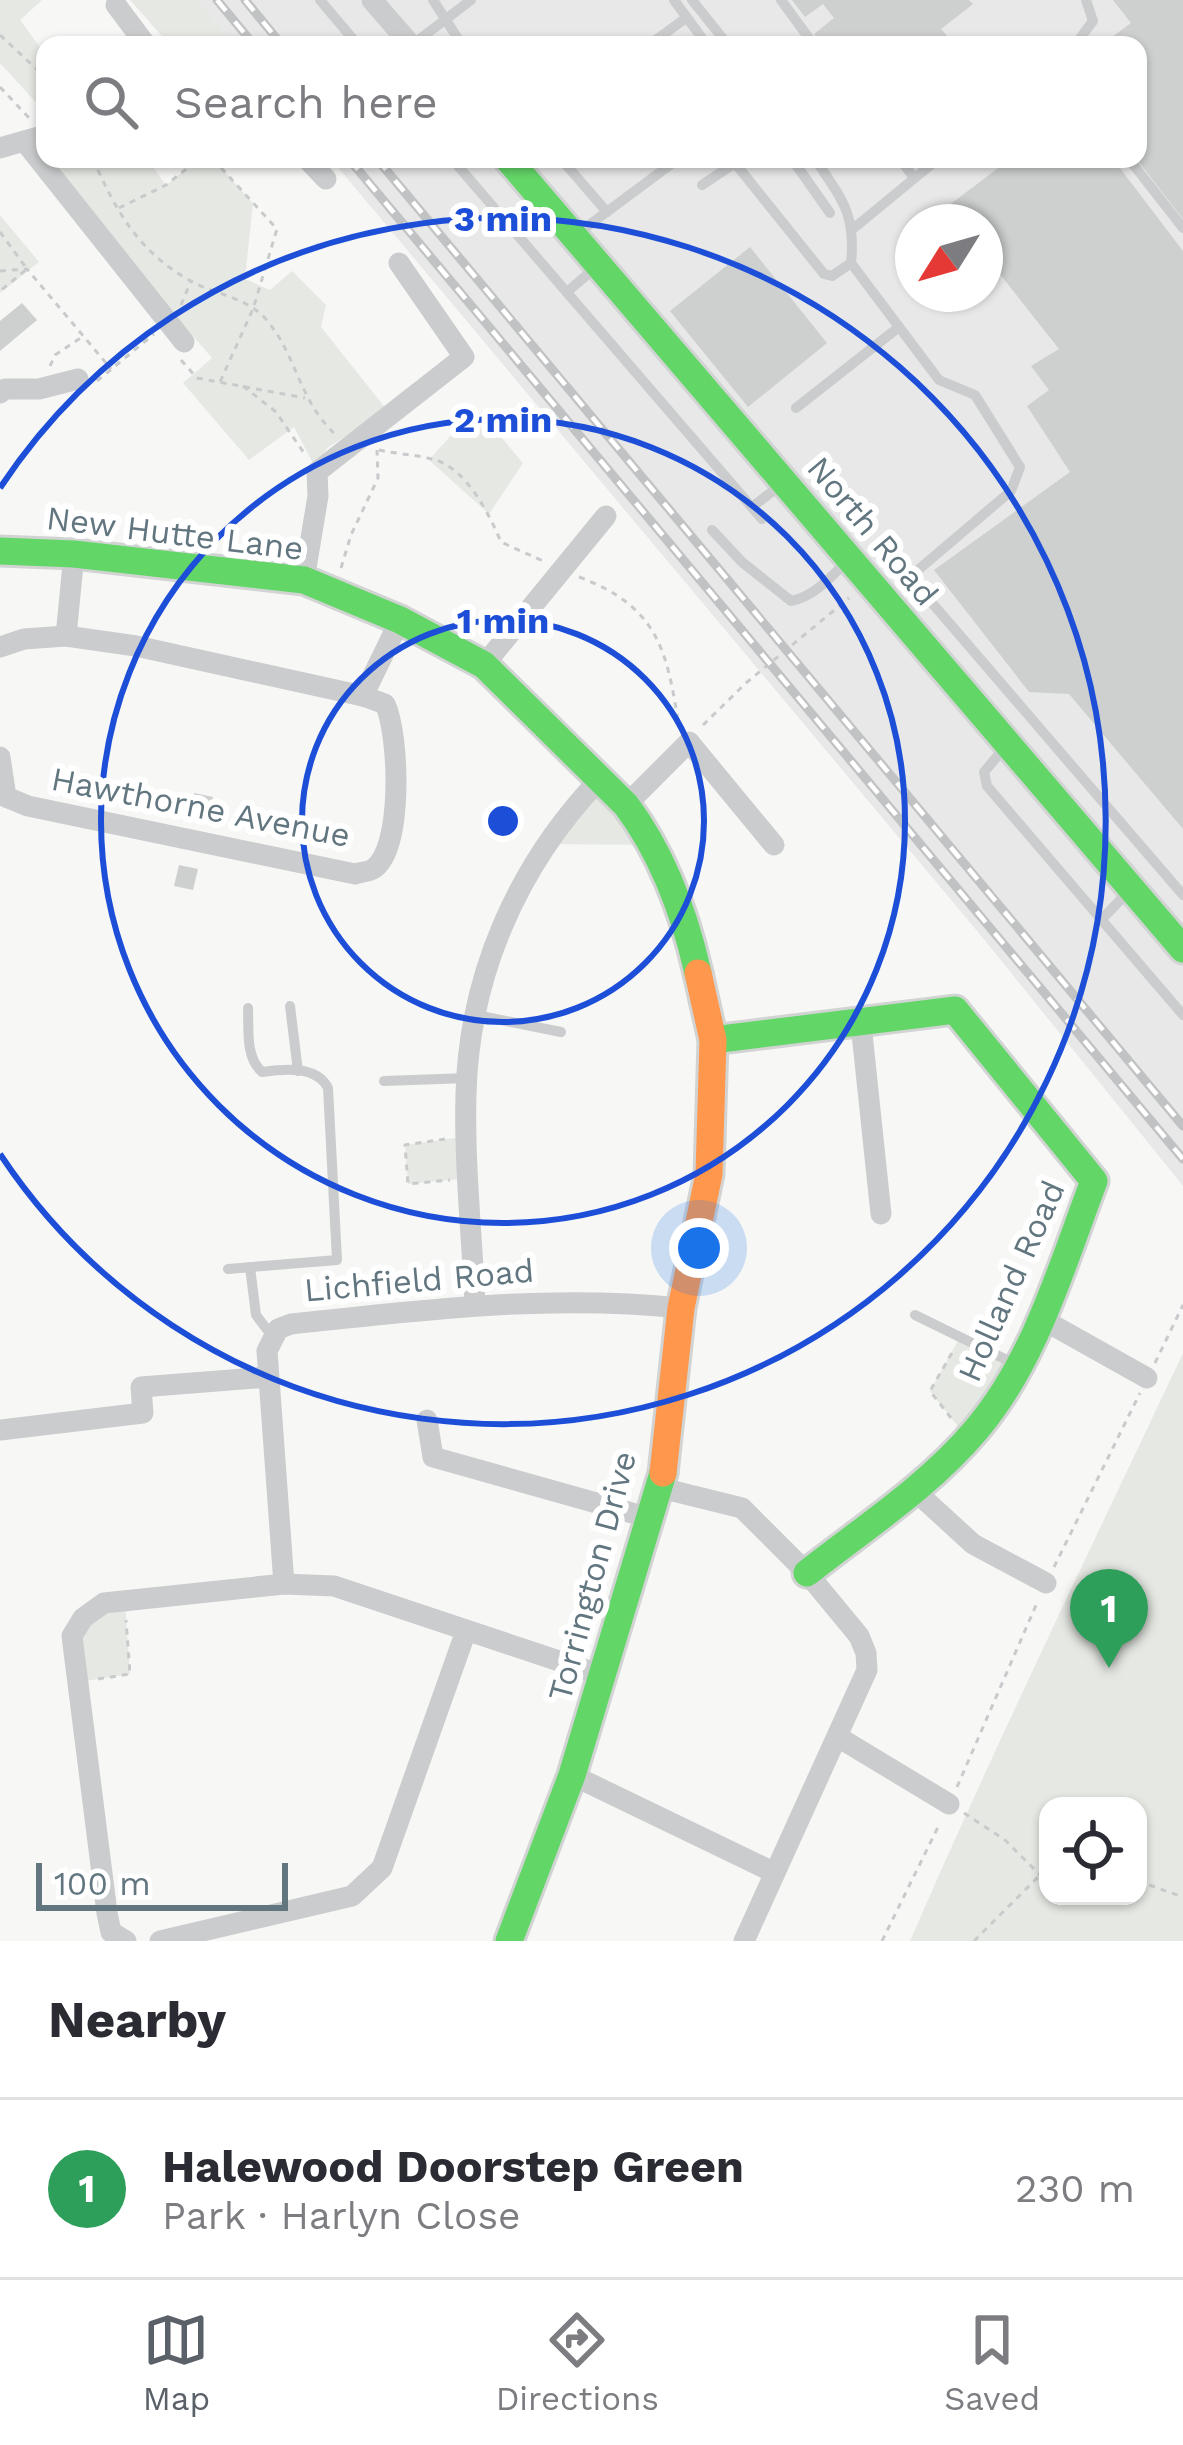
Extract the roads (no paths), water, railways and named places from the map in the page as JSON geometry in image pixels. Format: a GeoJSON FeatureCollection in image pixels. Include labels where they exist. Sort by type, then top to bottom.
{"type":"FeatureCollection","features":[{"type":"Feature","properties":{"kind":"street"},"geometry":{"type":"LineString","coordinates":[[372,0],[403,36]]}},
{"type":"Feature","properties":{"kind":"street"},"geometry":{"type":"LineString","coordinates":[[116,5],[139,36]]}},
{"type":"Feature","properties":{"kind":"street"},"geometry":{"type":"LineString","coordinates":[[0,148],[35,138]]}},
{"type":"Feature","properties":{"kind":"street"},"geometry":{"type":"LineString","coordinates":[[57,168],[184,342]]}},
{"type":"Feature","properties":{"kind":"street"},"geometry":{"type":"LineString","coordinates":[[316,168],[326,179]]}},
{"type":"Feature","properties":{"kind":"street","name":"North Road"},"geometry":{"type":"LineString","coordinates":[[516,168],[1183,949]]}},
{"type":"Feature","properties":{"kind":"street"},"geometry":{"type":"LineString","coordinates":[[304,580],[318,496],[317,472],[464,357],[399,263]]}},
{"type":"Feature","properties":{"kind":"street"},"geometry":{"type":"LineString","coordinates":[[0,392],[77,379]]}},
{"type":"Feature","properties":{"kind":"street"},"geometry":{"type":"LineString","coordinates":[[484,665],[606,517]]}},
{"type":"Feature","properties":{"kind":"street","name":"New Hutte Lane"},"geometry":{"type":"LineString","coordinates":[[0,551],[74,554],[304,580],[400,620],[484,665],[626,805]]}},
{"type":"Feature","properties":{"kind":"street"},"geometry":{"type":"LineString","coordinates":[[66,636],[74,554]]}},
{"type":"Feature","properties":{"kind":"street"},"geometry":{"type":"LineString","coordinates":[[0,646],[66,636],[136,646],[363,696],[400,620]]}},
{"type":"Feature","properties":{"kind":"street","name":"Hawthorne Avenue"},"geometry":{"type":"LineString","coordinates":[[0,757],[6,797],[28,806],[355,874],[373,868],[384,856],[397,798],[394,722],[385,704],[363,696]]}},
{"type":"Feature","properties":{"kind":"street"},"geometry":{"type":"LineString","coordinates":[[626,805],[689,742],[774,845]]}},
{"type":"Feature","properties":{"kind":"street"},"geometry":{"type":"LineString","coordinates":[[476,1305],[468,1078],[476,1015],[496,934],[564,817],[599,780]]}},
{"type":"Feature","properties":{"kind":"street","name":"Torrington Drive"},"geometry":{"type":"LineString","coordinates":[[509,1941],[572,1775],[661,1488],[680,1308],[709,1174],[713,1040],[687,924],[641,825],[626,805]]}},
{"type":"Feature","properties":{"kind":"street","name":"Holland Road"},"geometry":{"type":"LineString","coordinates":[[713,1040],[955,1010],[1094,1181],[1040,1318],[994,1408],[913,1489],[806,1573]]}},
{"type":"Feature","properties":{"kind":"street"},"geometry":{"type":"LineString","coordinates":[[860,1024],[881,1214]]}},
{"type":"Feature","properties":{"kind":"street","name":"Lichfield Road"},"geometry":{"type":"LineString","coordinates":[[284,1584],[268,1377],[272,1336],[291,1324],[476,1305],[602,1300],[680,1308]]}},
{"type":"Feature","properties":{"kind":"street"},"geometry":{"type":"LineString","coordinates":[[1040,1318],[1148,1378]]}},
{"type":"Feature","properties":{"kind":"street"},"geometry":{"type":"LineString","coordinates":[[0,1430],[143,1413],[141,1387],[268,1377]]}},
{"type":"Feature","properties":{"kind":"street"},"geometry":{"type":"LineString","coordinates":[[427,1420],[433,1457],[650,1518]]}},
{"type":"Feature","properties":{"kind":"street"},"geometry":{"type":"LineString","coordinates":[[661,1488],[742,1508],[806,1573],[859,1636],[866,1653],[867,1670],[744,1941]]}},
{"type":"Feature","properties":{"kind":"street"},"geometry":{"type":"LineString","coordinates":[[913,1489],[973,1544],[1046,1583]]}},
{"type":"Feature","properties":{"kind":"street"},"geometry":{"type":"LineString","coordinates":[[126,1941],[111,1932],[106,1913],[72,1636],[83,1618],[104,1603],[284,1584],[334,1586],[604,1676]]}},
{"type":"Feature","properties":{"kind":"street"},"geometry":{"type":"LineString","coordinates":[[160,1941],[241,1933],[352,1896],[382,1868],[466,1631]]}},
{"type":"Feature","properties":{"kind":"street"},"geometry":{"type":"LineString","coordinates":[[838,1737],[949,1804]]}},
{"type":"Feature","properties":{"kind":"street"},"geometry":{"type":"LineString","coordinates":[[572,1775],[773,1872]]}},
{"type":"Feature","properties":{"kind":"lane"},"geometry":{"type":"LineString","coordinates":[[320,0],[350,36]]}},
{"type":"Feature","properties":{"kind":"lane"},"geometry":{"type":"LineString","coordinates":[[433,0],[458,36]]}},
{"type":"Feature","properties":{"kind":"lane"},"geometry":{"type":"LineString","coordinates":[[423,36],[471,0]]}},
{"type":"Feature","properties":{"kind":"lane"},"geometry":{"type":"LineString","coordinates":[[674,0],[700,36]]}},
{"type":"Feature","properties":{"kind":"lane"},"geometry":{"type":"LineString","coordinates":[[692,0],[721,36]]}},
{"type":"Feature","properties":{"kind":"lane"},"geometry":{"type":"LineString","coordinates":[[781,0],[807,36]]}},
{"type":"Feature","properties":{"kind":"lane"},"geometry":{"type":"LineString","coordinates":[[1082,36],[1093,21],[1086,0]]}},
{"type":"Feature","properties":{"kind":"lane"},"geometry":{"type":"LineString","coordinates":[[661,36],[686,18]]}},
{"type":"Feature","properties":{"kind":"lane"},"geometry":{"type":"LineString","coordinates":[[460,168],[762,519]]}},
{"type":"Feature","properties":{"kind":"lane"},"geometry":{"type":"LineString","coordinates":[[569,168],[607,212]]}},
{"type":"Feature","properties":{"kind":"lane"},"geometry":{"type":"LineString","coordinates":[[574,236],[666,168]]}},
{"type":"Feature","properties":{"kind":"lane"},"geometry":{"type":"LineString","coordinates":[[702,185],[728,168]]}},
{"type":"Feature","properties":{"kind":"lane"},"geometry":{"type":"LineString","coordinates":[[739,168],[824,274],[832,275],[851,263]]}},
{"type":"Feature","properties":{"kind":"lane"},"geometry":{"type":"LineString","coordinates":[[798,168],[830,213]]}},
{"type":"Feature","properties":{"kind":"lane"},"geometry":{"type":"LineString","coordinates":[[821,168],[854,228],[851,263],[939,380],[975,395],[1020,467],[1010,491],[918,570],[920,589],[1183,896]]}},
{"type":"Feature","properties":{"kind":"lane"},"geometry":{"type":"LineString","coordinates":[[907,168],[914,178]]}},
{"type":"Feature","properties":{"kind":"lane"},"geometry":{"type":"LineString","coordinates":[[854,228],[927,168]]}},
{"type":"Feature","properties":{"kind":"lane"},"geometry":{"type":"LineString","coordinates":[[1136,168],[1183,228]]}},
{"type":"Feature","properties":{"kind":"lane"},"geometry":{"type":"LineString","coordinates":[[567,292],[598,265]]}},
{"type":"Feature","properties":{"kind":"lane"},"geometry":{"type":"LineString","coordinates":[[796,408],[899,327]]}},
{"type":"Feature","properties":{"kind":"lane"},"geometry":{"type":"LineString","coordinates":[[752,507],[784,482]]}},
{"type":"Feature","properties":{"kind":"lane"},"geometry":{"type":"LineString","coordinates":[[712,530],[742,562],[791,601],[820,587],[850,559]]}},
{"type":"Feature","properties":{"kind":"lane"},"geometry":{"type":"LineString","coordinates":[[1008,744],[985,772],[987,786],[1183,1015]]}},
{"type":"Feature","properties":{"kind":"lane"},"geometry":{"type":"LineString","coordinates":[[1101,920],[1132,889]]}},
{"type":"Feature","properties":{"kind":"lane"},"geometry":{"type":"LineString","coordinates":[[290,1006],[298,1071]]}},
{"type":"Feature","properties":{"kind":"lane"},"geometry":{"type":"LineString","coordinates":[[228,1269],[337,1260],[331,1100],[324,1079],[298,1071],[262,1072],[254,1065],[248,1008]]}},
{"type":"Feature","properties":{"kind":"lane"},"geometry":{"type":"LineString","coordinates":[[476,1015],[560,1032]]}},
{"type":"Feature","properties":{"kind":"lane"},"geometry":{"type":"LineString","coordinates":[[384,1081],[468,1078]]}},
{"type":"Feature","properties":{"kind":"lane"},"geometry":{"type":"LineString","coordinates":[[250,1268],[256,1315],[272,1336]]}},
{"type":"Feature","properties":{"kind":"lane"},"geometry":{"type":"LineString","coordinates":[[915,1315],[1016,1365]]}},
{"type":"Feature","properties":{"kind":"railway"},"geometry":{"type":"LineString","coordinates":[[217,0],[247,36]]}},
{"type":"Feature","properties":{"kind":"railway"},"geometry":{"type":"LineString","coordinates":[[245,0],[275,36]]}},
{"type":"Feature","properties":{"kind":"railway"},"geometry":{"type":"LineString","coordinates":[[357,168],[1183,1159]]}},
{"type":"Feature","properties":{"kind":"railway"},"geometry":{"type":"LineString","coordinates":[[385,168],[1183,1126]]}},
{"type":"Feature","properties":{"kind":"place","name":"Halewood Doorstep Green"},"geometry":{"type":"Point","coordinates":[1109,1668]}}]}
